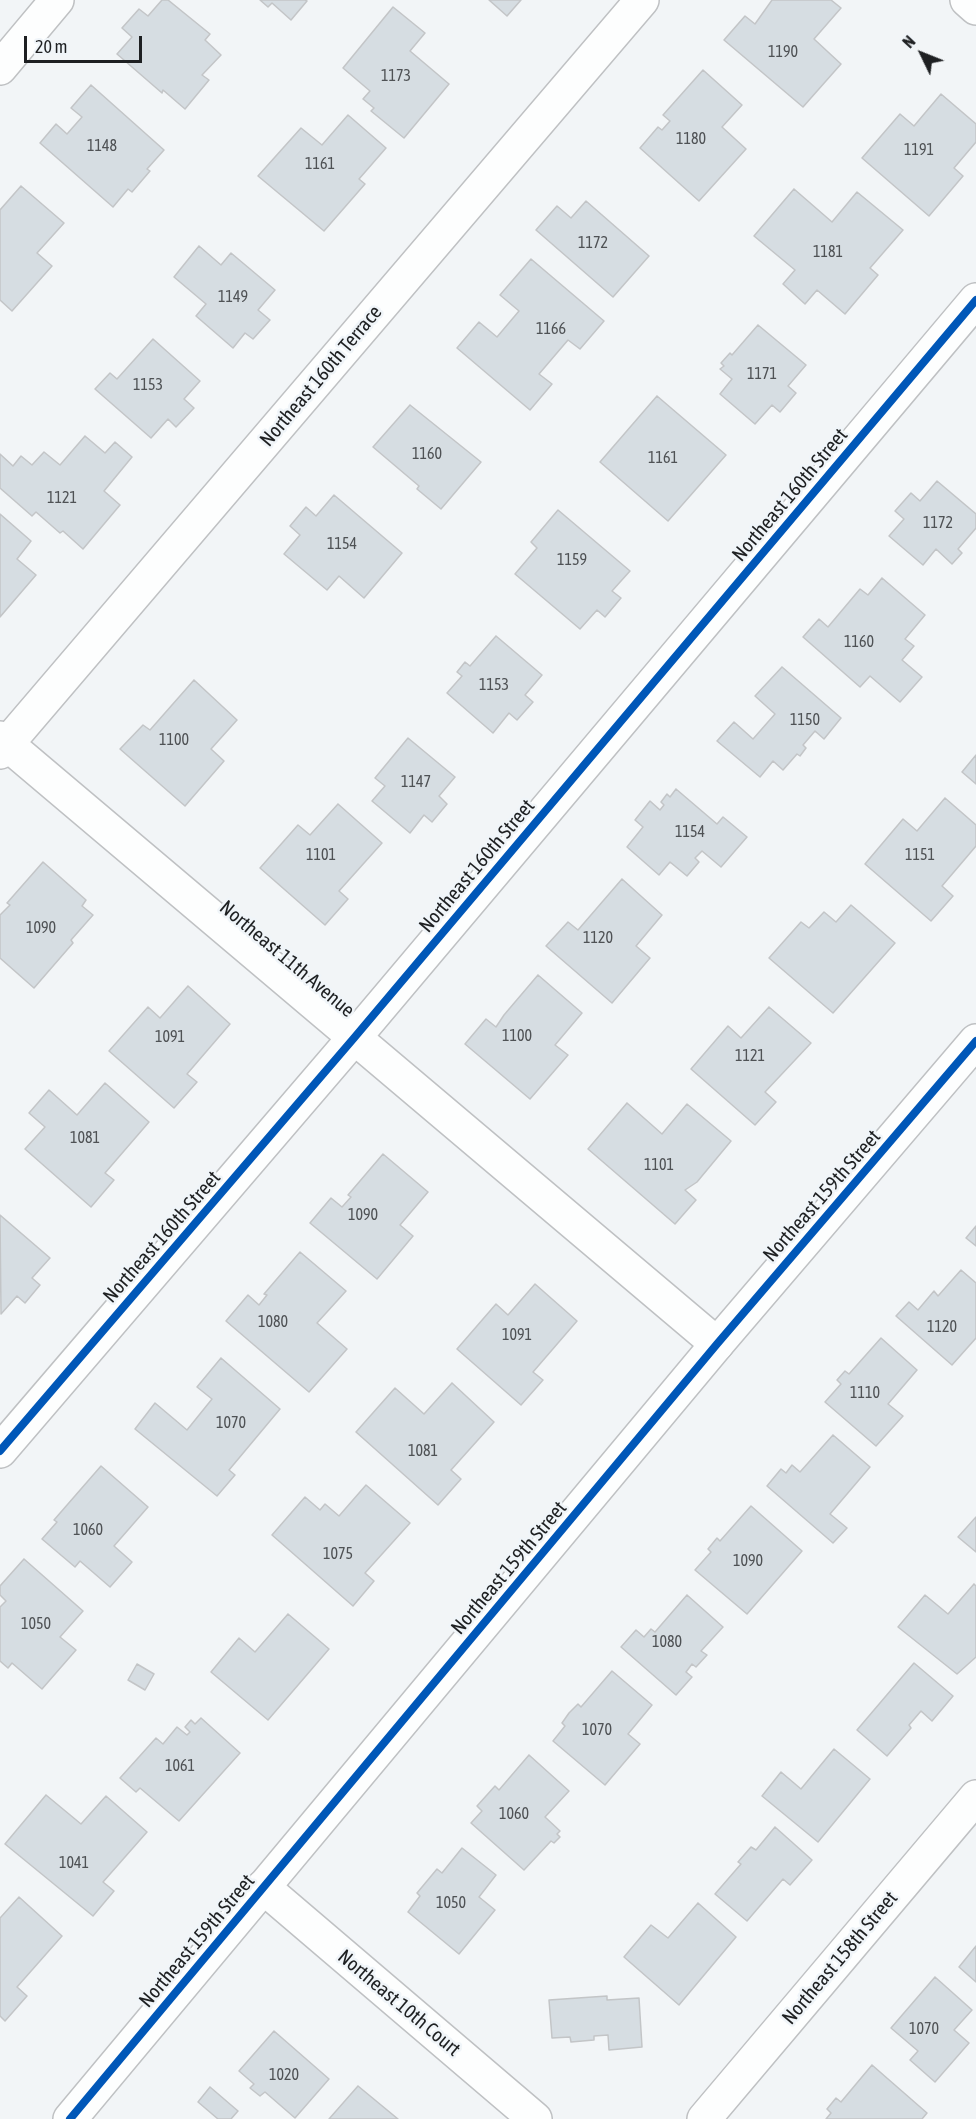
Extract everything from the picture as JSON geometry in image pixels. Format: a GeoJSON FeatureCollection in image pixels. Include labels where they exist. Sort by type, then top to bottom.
{"type":"FeatureCollection","features":[{"type":"Feature","properties":{"kind":"street"},"geometry":{"type":"LineString","coordinates":[[3,57],[57,0]]}},
{"type":"Feature","properties":{"kind":"street","name":"Northeast 160th Terrace"},"geometry":{"type":"LineString","coordinates":[[2,745],[642,0]]}},
{"type":"Feature","properties":{"kind":"street"},"geometry":{"type":"LineString","coordinates":[[967,0],[976,8]]}},
{"type":"Feature","properties":{"kind":"street","name":"Northeast 160th Street"},"geometry":{"type":"LineString","coordinates":[[0,1451],[354,1038],[976,300]]}},
{"type":"Feature","properties":{"kind":"street","name":"Northeast 11th Avenue"},"geometry":{"type":"LineString","coordinates":[[2,745],[717,1344]]}},
{"type":"Feature","properties":{"kind":"street","name":"Northeast 159th Street"},"geometry":{"type":"LineString","coordinates":[[70,2119],[717,1344],[976,1041]]}},
{"type":"Feature","properties":{"kind":"street","name":"Northeast 158th Street"},"geometry":{"type":"LineString","coordinates":[[704,2119],[976,1797]]}},
{"type":"Feature","properties":{"kind":"street","name":"Northeast 10th Court"},"geometry":{"type":"LineString","coordinates":[[263,1887],[535,2119]]}},
{"type":"Feature","properties":{"kind":"building"},"geometry":{"type":"Polygon","coordinates":[[[162,0],[168,0],[210,34],[205,40],[221,55],[202,75],[209,80],[185,109],[163,90],[162,93],[117,54],[132,37],[122,28],[139,9],[148,16],[162,0]]]}},
{"type":"Feature","properties":{"kind":"building"},"geometry":{"type":"Polygon","coordinates":[[[260,0],[307,1],[291,20],[272,3],[268,7],[260,0]]]}},
{"type":"Feature","properties":{"kind":"building"},"geometry":{"type":"Polygon","coordinates":[[[489,0],[521,0],[507,16],[489,0]]]}},
{"type":"Feature","properties":{"kind":"building"},"geometry":{"type":"Polygon","coordinates":[[[772,0],[831,0],[841,8],[814,39],[841,64],[803,107],[724,40],[745,16],[755,24],[772,0]]]}},
{"type":"Feature","properties":{"kind":"building"},"geometry":{"type":"Polygon","coordinates":[[[393,7],[425,33],[410,51],[449,84],[404,138],[371,111],[374,108],[363,99],[370,91],[343,68],[393,7]]]}},
{"type":"Feature","properties":{"kind":"building"},"geometry":{"type":"Polygon","coordinates":[[[703,70],[742,105],[722,127],[746,149],[699,201],[640,148],[658,127],[662,130],[670,121],[663,115],[703,70]]]}},
{"type":"Feature","properties":{"kind":"building"},"geometry":{"type":"Polygon","coordinates":[[[91,85],[164,150],[147,169],[150,171],[132,192],[128,189],[113,207],[40,143],[56,124],[67,134],[82,117],[71,108],[91,85]]]}},
{"type":"Feature","properties":{"kind":"building"},"geometry":{"type":"Polygon","coordinates":[[[941,94],[976,124],[976,142],[954,168],[963,176],[929,216],[862,158],[900,114],[914,126],[941,94]]]}},
{"type":"Feature","properties":{"kind":"building"},"geometry":{"type":"Polygon","coordinates":[[[348,115],[386,148],[359,179],[365,184],[324,231],[258,176],[301,128],[322,145],[348,115]]]}},
{"type":"Feature","properties":{"kind":"building"},"geometry":{"type":"Polygon","coordinates":[[[21,186],[64,223],[37,253],[52,266],[12,311],[0,300],[0,210],[21,186]]]}},
{"type":"Feature","properties":{"kind":"building"},"geometry":{"type":"Polygon","coordinates":[[[794,189],[832,222],[857,192],[903,230],[870,268],[878,275],[845,314],[817,290],[805,304],[783,284],[795,270],[754,236],[794,189]]]}},
{"type":"Feature","properties":{"kind":"building"},"geometry":{"type":"Polygon","coordinates":[[[586,201],[649,256],[613,297],[536,230],[557,206],[571,218],[586,201]]]}},
{"type":"Feature","properties":{"kind":"building"},"geometry":{"type":"Polygon","coordinates":[[[199,246],[221,265],[231,253],[275,290],[258,310],[270,320],[253,339],[245,333],[233,348],[196,316],[206,304],[174,277],[199,246]]]}},
{"type":"Feature","properties":{"kind":"building"},"geometry":{"type":"Polygon","coordinates":[[[531,259],[604,321],[580,349],[568,340],[539,374],[552,384],[530,410],[457,348],[479,322],[497,337],[519,311],[500,295],[531,259]]]}},
{"type":"Feature","properties":{"kind":"building"},"geometry":{"type":"Polygon","coordinates":[[[758,325],[806,365],[788,386],[796,393],[780,412],[772,405],[755,424],[720,394],[732,379],[720,369],[724,366],[721,363],[730,353],[732,355],[758,325]]]}},
{"type":"Feature","properties":{"kind":"building"},"geometry":{"type":"Polygon","coordinates":[[[153,339],[200,381],[184,399],[194,408],[176,427],[168,419],[151,438],[95,389],[110,373],[117,379],[153,339]]]}},
{"type":"Feature","properties":{"kind":"building"},"geometry":{"type":"Polygon","coordinates":[[[657,396],[726,455],[668,521],[600,462],[657,396]]]}},
{"type":"Feature","properties":{"kind":"building"},"geometry":{"type":"Polygon","coordinates":[[[410,405],[481,462],[441,509],[417,489],[419,486],[373,447],[410,405]]]}},
{"type":"Feature","properties":{"kind":"building"},"geometry":{"type":"Polygon","coordinates":[[[85,436],[105,453],[115,442],[132,457],[104,491],[120,505],[83,549],[36,512],[32,516],[0,488],[0,454],[13,466],[21,456],[32,465],[44,452],[60,465],[85,436]]]}},
{"type":"Feature","properties":{"kind":"building"},"geometry":{"type":"Polygon","coordinates":[[[937,481],[976,514],[976,528],[958,549],[962,553],[952,564],[936,549],[923,565],[889,536],[904,519],[895,511],[911,493],[920,501],[937,481]]]}},
{"type":"Feature","properties":{"kind":"building"},"geometry":{"type":"Polygon","coordinates":[[[334,495],[402,553],[364,598],[339,576],[327,590],[284,554],[300,535],[290,526],[306,507],[316,516],[334,495]]]}},
{"type":"Feature","properties":{"kind":"building"},"geometry":{"type":"Polygon","coordinates":[[[558,510],[630,571],[612,591],[621,598],[605,617],[597,610],[580,629],[515,574],[537,548],[531,542],[558,510]]]}},
{"type":"Feature","properties":{"kind":"building"},"geometry":{"type":"Polygon","coordinates":[[[0,514],[31,541],[17,559],[36,575],[0,617],[0,514]]]}},
{"type":"Feature","properties":{"kind":"building"},"geometry":{"type":"Polygon","coordinates":[[[882,578],[925,615],[905,639],[914,646],[902,660],[922,677],[900,702],[870,676],[860,687],[803,637],[819,619],[828,627],[860,589],[868,595],[882,578]]]}},
{"type":"Feature","properties":{"kind":"building"},"geometry":{"type":"Polygon","coordinates":[[[496,636],[542,675],[525,695],[533,702],[517,720],[509,713],[493,733],[447,693],[462,676],[457,672],[465,662],[470,666],[496,636]]]}},
{"type":"Feature","properties":{"kind":"building"},"geometry":{"type":"Polygon","coordinates":[[[782,667],[841,718],[824,739],[815,731],[803,745],[806,748],[800,756],[797,754],[783,770],[773,761],[760,777],[717,741],[734,722],[753,739],[775,714],[755,696],[782,667]]]}},
{"type":"Feature","properties":{"kind":"building"},"geometry":{"type":"Polygon","coordinates":[[[194,680],[237,720],[211,749],[224,761],[185,806],[120,749],[143,725],[150,730],[194,680]]]}},
{"type":"Feature","properties":{"kind":"building"},"geometry":{"type":"Polygon","coordinates":[[[408,738],[455,777],[439,796],[447,804],[432,822],[424,815],[410,833],[372,801],[385,786],[375,778],[408,738]]]}},
{"type":"Feature","properties":{"kind":"building"},"geometry":{"type":"Polygon","coordinates":[[[976,755],[976,784],[962,772],[976,755]]]}},
{"type":"Feature","properties":{"kind":"building"},"geometry":{"type":"Polygon","coordinates":[[[676,789],[717,824],[723,817],[747,837],[721,867],[702,851],[695,858],[699,862],[687,876],[670,862],[659,875],[627,847],[643,827],[635,820],[650,801],[660,810],[664,805],[661,802],[667,794],[670,797],[676,789]]]}},
{"type":"Feature","properties":{"kind":"building"},"geometry":{"type":"Polygon","coordinates":[[[945,798],[976,825],[976,846],[942,886],[953,896],[931,921],[865,864],[903,819],[917,831],[945,798]]]}},
{"type":"Feature","properties":{"kind":"building"},"geometry":{"type":"Polygon","coordinates":[[[338,804],[382,843],[339,891],[348,899],[325,925],[260,868],[298,825],[310,835],[338,804]]]}},
{"type":"Feature","properties":{"kind":"building"},"geometry":{"type":"Polygon","coordinates":[[[43,862],[86,900],[82,906],[93,915],[71,940],[73,943],[34,988],[0,958],[0,915],[10,905],[7,903],[43,862]]]}},
{"type":"Feature","properties":{"kind":"building"},"geometry":{"type":"Polygon","coordinates":[[[622,879],[662,915],[636,946],[650,958],[612,1003],[546,946],[568,922],[578,930],[622,879]]]}},
{"type":"Feature","properties":{"kind":"building"},"geometry":{"type":"Polygon","coordinates":[[[851,905],[895,943],[833,1013],[769,958],[801,922],[809,928],[824,912],[836,922],[851,905]]]}},
{"type":"Feature","properties":{"kind":"building"},"geometry":{"type":"Polygon","coordinates":[[[538,975],[582,1013],[555,1045],[568,1055],[530,1099],[465,1044],[486,1019],[496,1027],[538,975]]]}},
{"type":"Feature","properties":{"kind":"building"},"geometry":{"type":"Polygon","coordinates":[[[188,986],[230,1024],[187,1074],[197,1082],[174,1108],[109,1051],[148,1007],[160,1018],[188,986]]]}},
{"type":"Feature","properties":{"kind":"building"},"geometry":{"type":"Polygon","coordinates":[[[769,1007],[811,1043],[765,1092],[776,1102],[755,1125],[691,1069],[728,1026],[741,1038],[769,1007]]]}},
{"type":"Feature","properties":{"kind":"building"},"geometry":{"type":"Polygon","coordinates":[[[105,1083],[149,1122],[105,1173],[114,1180],[91,1207],[25,1149],[45,1127],[29,1113],[49,1090],[77,1115],[105,1083]]]}},
{"type":"Feature","properties":{"kind":"building"},"geometry":{"type":"Polygon","coordinates":[[[627,1103],[662,1134],[687,1104],[731,1141],[697,1182],[685,1190],[696,1200],[675,1224],[588,1149],[627,1103]]]}},
{"type":"Feature","properties":{"kind":"building"},"geometry":{"type":"Polygon","coordinates":[[[383,1154],[428,1192],[400,1225],[413,1236],[377,1279],[310,1223],[331,1198],[342,1207],[351,1197],[348,1195],[383,1154]]]}},
{"type":"Feature","properties":{"kind":"building"},"geometry":{"type":"Polygon","coordinates":[[[0,1215],[50,1258],[32,1278],[40,1285],[25,1303],[17,1296],[1,1314],[0,1215]]]}},
{"type":"Feature","properties":{"kind":"building"},"geometry":{"type":"Polygon","coordinates":[[[976,1226],[976,1246],[966,1238],[976,1226]]]}},
{"type":"Feature","properties":{"kind":"building"},"geometry":{"type":"Polygon","coordinates":[[[300,1252],[346,1291],[317,1323],[347,1349],[309,1392],[226,1321],[248,1295],[259,1305],[267,1295],[264,1294],[300,1252]]]}},
{"type":"Feature","properties":{"kind":"building"},"geometry":{"type":"Polygon","coordinates":[[[961,1270],[976,1283],[976,1338],[952,1365],[896,1316],[909,1302],[918,1310],[934,1291],[938,1296],[961,1270]]]}},
{"type":"Feature","properties":{"kind":"building"},"geometry":{"type":"Polygon","coordinates":[[[535,1284],[577,1321],[533,1372],[543,1380],[521,1405],[457,1349],[496,1304],[508,1315],[535,1284]]]}},
{"type":"Feature","properties":{"kind":"building"},"geometry":{"type":"Polygon","coordinates":[[[881,1338],[917,1370],[888,1404],[903,1416],[876,1446],[825,1402],[841,1384],[837,1380],[845,1371],[849,1374],[881,1338]]]}},
{"type":"Feature","properties":{"kind":"building"},"geometry":{"type":"Polygon","coordinates":[[[221,1358],[280,1409],[229,1470],[235,1475],[217,1496],[135,1429],[155,1403],[187,1430],[212,1399],[197,1387],[221,1358]]]}},
{"type":"Feature","properties":{"kind":"building"},"geometry":{"type":"Polygon","coordinates":[[[452,1383],[494,1422],[451,1470],[461,1479],[438,1505],[356,1432],[395,1388],[424,1414],[452,1383]]]}},
{"type":"Feature","properties":{"kind":"building"},"geometry":{"type":"Polygon","coordinates":[[[833,1435],[870,1467],[830,1514],[847,1528],[833,1543],[767,1486],[781,1469],[786,1473],[792,1465],[800,1472],[833,1435]]]}},
{"type":"Feature","properties":{"kind":"building"},"geometry":{"type":"Polygon","coordinates":[[[101,1466],[148,1507],[114,1546],[132,1562],[110,1587],[80,1561],[75,1567],[42,1539],[57,1522],[54,1520],[101,1466]]]}},
{"type":"Feature","properties":{"kind":"building"},"geometry":{"type":"Polygon","coordinates":[[[366,1485],[410,1523],[365,1573],[374,1581],[353,1606],[272,1535],[305,1497],[320,1510],[325,1504],[339,1516],[366,1485]]]}},
{"type":"Feature","properties":{"kind":"building"},"geometry":{"type":"Polygon","coordinates":[[[751,1506],[802,1551],[747,1614],[695,1570],[711,1552],[708,1549],[717,1538],[720,1541],[751,1506]]]}},
{"type":"Feature","properties":{"kind":"building"},"geometry":{"type":"Polygon","coordinates":[[[976,1517],[976,1552],[958,1537],[976,1517]]]}},
{"type":"Feature","properties":{"kind":"building"},"geometry":{"type":"Polygon","coordinates":[[[24,1559],[83,1611],[60,1637],[76,1650],[42,1689],[12,1663],[8,1668],[0,1661],[0,1607],[6,1601],[0,1595],[0,1586],[24,1559]]]}},
{"type":"Feature","properties":{"kind":"building"},"geometry":{"type":"Polygon","coordinates":[[[974,1584],[976,1586],[976,1657],[957,1674],[898,1627],[925,1595],[948,1614],[974,1584]]]}},
{"type":"Feature","properties":{"kind":"building"},"geometry":{"type":"Polygon","coordinates":[[[687,1595],[723,1627],[701,1651],[707,1655],[696,1667],[692,1664],[686,1672],[692,1677],[676,1695],[621,1647],[636,1630],[644,1637],[651,1629],[655,1632],[687,1595]]]}},
{"type":"Feature","properties":{"kind":"building"},"geometry":{"type":"Polygon","coordinates":[[[288,1614],[329,1649],[268,1720],[211,1672],[239,1638],[255,1652],[288,1614]]]}},
{"type":"Feature","properties":{"kind":"building"},"geometry":{"type":"Polygon","coordinates":[[[914,1663],[953,1696],[932,1721],[921,1711],[909,1725],[911,1728],[887,1756],[857,1730],[914,1663]]]}},
{"type":"Feature","properties":{"kind":"building"},"geometry":{"type":"Polygon","coordinates":[[[137,1664],[154,1674],[145,1690],[128,1680],[137,1664]]]}},
{"type":"Feature","properties":{"kind":"building"},"geometry":{"type":"Polygon","coordinates":[[[612,1671],[652,1705],[628,1734],[640,1744],[605,1785],[553,1741],[565,1726],[562,1723],[569,1713],[578,1704],[581,1707],[612,1671]]]}},
{"type":"Feature","properties":{"kind":"building"},"geometry":{"type":"Polygon","coordinates":[[[201,1718],[240,1753],[179,1821],[140,1788],[136,1792],[120,1778],[156,1738],[163,1744],[177,1727],[187,1735],[190,1732],[185,1727],[191,1720],[195,1724],[201,1718]]]}},
{"type":"Feature","properties":{"kind":"building"},"geometry":{"type":"Polygon","coordinates":[[[834,1749],[870,1779],[818,1842],[762,1796],[781,1772],[801,1789],[834,1749]]]}},
{"type":"Feature","properties":{"kind":"building"},"geometry":{"type":"Polygon","coordinates":[[[529,1755],[569,1791],[545,1817],[560,1831],[557,1834],[560,1837],[554,1843],[551,1841],[524,1870],[471,1823],[482,1811],[477,1806],[495,1786],[499,1790],[529,1755]]]}},
{"type":"Feature","properties":{"kind":"building"},"geometry":{"type":"Polygon","coordinates":[[[46,1795],[81,1824],[106,1796],[147,1832],[103,1882],[114,1891],[93,1916],[5,1844],[46,1795]]]}},
{"type":"Feature","properties":{"kind":"building"},"geometry":{"type":"Polygon","coordinates":[[[775,1827],[812,1860],[790,1885],[783,1879],[747,1921],[715,1894],[741,1864],[738,1862],[751,1847],[756,1850],[775,1827]]]}},
{"type":"Feature","properties":{"kind":"building"},"geometry":{"type":"Polygon","coordinates":[[[462,1848],[496,1875],[479,1897],[495,1910],[459,1954],[408,1912],[420,1896],[417,1893],[437,1869],[442,1873],[462,1848]]]}},
{"type":"Feature","properties":{"kind":"building"},"geometry":{"type":"Polygon","coordinates":[[[19,1897],[62,1936],[17,1987],[27,1996],[5,2021],[0,2016],[0,1918],[19,1897]]]}},
{"type":"Feature","properties":{"kind":"building"},"geometry":{"type":"Polygon","coordinates":[[[698,1903],[736,1937],[679,2005],[624,1957],[651,1925],[668,1938],[698,1903]]]}},
{"type":"Feature","properties":{"kind":"building"},"geometry":{"type":"Polygon","coordinates":[[[976,1946],[976,1982],[959,1967],[976,1946]]]}},
{"type":"Feature","properties":{"kind":"building"},"geometry":{"type":"Polygon","coordinates":[[[935,1977],[972,2010],[954,2030],[969,2043],[935,2082],[910,2060],[918,2051],[891,2028],[935,1977]]]}},
{"type":"Feature","properties":{"kind":"building"},"geometry":{"type":"Polygon","coordinates":[[[607,1996],[607,2000],[639,1998],[642,2047],[609,2050],[608,2035],[594,2036],[594,2040],[571,2042],[570,2037],[552,2038],[549,2000],[607,1996]]]}},
{"type":"Feature","properties":{"kind":"building"},"geometry":{"type":"Polygon","coordinates":[[[274,2031],[329,2079],[295,2118],[265,2092],[260,2096],[250,2088],[254,2084],[239,2071],[274,2031]]]}},
{"type":"Feature","properties":{"kind":"building"},"geometry":{"type":"Polygon","coordinates":[[[872,2065],[927,2113],[922,2119],[826,2119],[831,2113],[827,2109],[836,2098],[841,2102],[872,2065]]]}},
{"type":"Feature","properties":{"kind":"building"},"geometry":{"type":"Polygon","coordinates":[[[358,2086],[398,2119],[329,2119],[358,2086]]]}},
{"type":"Feature","properties":{"kind":"building"},"geometry":{"type":"Polygon","coordinates":[[[210,2087],[238,2111],[231,2119],[218,2119],[198,2102],[210,2087]]]}},
{"type":"Feature","properties":{"kind":"cycle path"},"geometry":{"type":"LineString","coordinates":[[0,1451],[354,1038],[976,300]]}},
{"type":"Feature","properties":{"kind":"cycle path"},"geometry":{"type":"LineString","coordinates":[[70,2119],[717,1344],[976,1041]]}}]}
